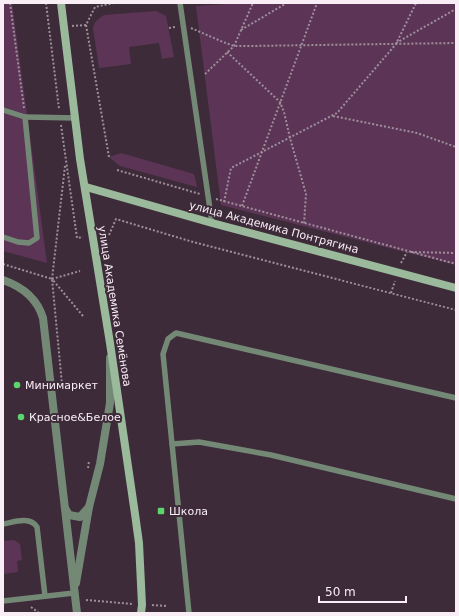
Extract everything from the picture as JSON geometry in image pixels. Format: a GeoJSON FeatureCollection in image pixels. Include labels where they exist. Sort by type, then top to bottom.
{"type":"FeatureCollection","features":[{"type":"Feature","properties":{"kind":"main road","name":"улица Академика Семёнова"},"geometry":{"type":"LineString","coordinates":[[62,3],[80,159],[86,187],[110,343],[139,543],[142,605],[141,613]]}},
{"type":"Feature","properties":{"kind":"main road","name":"улица Академика Понтрягина"},"geometry":{"type":"LineString","coordinates":[[86,187],[212,223],[456,288]]}},
{"type":"Feature","properties":{"kind":"street"},"geometry":{"type":"LineString","coordinates":[[3,280],[21,288],[34,299],[40,308],[43,318],[77,613]]}},
{"type":"Feature","properties":{"kind":"street"},"geometry":{"type":"LineString","coordinates":[[74,593],[89,507],[100,464],[110,403],[110,343]]}},
{"type":"Feature","properties":{"kind":"street"},"geometry":{"type":"LineString","coordinates":[[65,507],[69,515],[80,517],[89,507]]}},
{"type":"Feature","properties":{"kind":"lane"},"geometry":{"type":"LineString","coordinates":[[180,3],[212,223]]}},
{"type":"Feature","properties":{"kind":"lane"},"geometry":{"type":"LineString","coordinates":[[3,110],[25,118],[76,118]]}},
{"type":"Feature","properties":{"kind":"lane"},"geometry":{"type":"LineString","coordinates":[[3,237],[18,242],[29,243],[37,238],[25,118]]}},
{"type":"Feature","properties":{"kind":"lane"},"geometry":{"type":"LineString","coordinates":[[189,613],[163,354],[168,340],[176,334],[456,398]]}},
{"type":"Feature","properties":{"kind":"lane"},"geometry":{"type":"LineString","coordinates":[[172,444],[199,442],[271,455],[456,499]]}},
{"type":"Feature","properties":{"kind":"lane"},"geometry":{"type":"LineString","coordinates":[[3,524],[30,521],[37,527],[45,596]]}},
{"type":"Feature","properties":{"kind":"lane"},"geometry":{"type":"LineString","coordinates":[[3,601],[74,593]]}},
{"type":"Feature","properties":{"kind":"path"},"geometry":{"type":"LineString","coordinates":[[10,3],[25,118]]}},
{"type":"Feature","properties":{"kind":"path"},"geometry":{"type":"LineString","coordinates":[[46,3],[77,238],[85,237]]}},
{"type":"Feature","properties":{"kind":"path"},"geometry":{"type":"LineString","coordinates":[[109,157],[86,25],[95,7],[114,3]]}},
{"type":"Feature","properties":{"kind":"path"},"geometry":{"type":"LineString","coordinates":[[204,74],[234,46],[253,3]]}},
{"type":"Feature","properties":{"kind":"path"},"geometry":{"type":"LineString","coordinates":[[241,207],[317,3]]}},
{"type":"Feature","properties":{"kind":"path"},"geometry":{"type":"LineString","coordinates":[[224,202],[231,168],[337,114],[396,44],[416,3]]}},
{"type":"Feature","properties":{"kind":"path"},"geometry":{"type":"LineString","coordinates":[[241,30],[284,4]]}},
{"type":"Feature","properties":{"kind":"path"},"geometry":{"type":"LineString","coordinates":[[396,44],[456,9]]}},
{"type":"Feature","properties":{"kind":"path"},"geometry":{"type":"LineString","coordinates":[[65,26],[86,25]]}},
{"type":"Feature","properties":{"kind":"path"},"geometry":{"type":"LineString","coordinates":[[169,28],[183,27],[195,29],[234,46],[456,43]]}},
{"type":"Feature","properties":{"kind":"path"},"geometry":{"type":"LineString","coordinates":[[227,52],[280,102],[306,194],[304,224]]}},
{"type":"Feature","properties":{"kind":"path"},"geometry":{"type":"LineString","coordinates":[[332,116],[417,133],[456,147]]}},
{"type":"Feature","properties":{"kind":"path"},"geometry":{"type":"LineString","coordinates":[[66,162],[52,279],[83,316]]}},
{"type":"Feature","properties":{"kind":"path"},"geometry":{"type":"LineString","coordinates":[[117,170],[241,207],[406,252],[456,264]]}},
{"type":"Feature","properties":{"kind":"path"},"geometry":{"type":"LineString","coordinates":[[109,235],[116,219],[193,242],[456,310]]}},
{"type":"Feature","properties":{"kind":"path"},"geometry":{"type":"LineString","coordinates":[[391,293],[406,252]]}},
{"type":"Feature","properties":{"kind":"path"},"geometry":{"type":"LineString","coordinates":[[406,252],[456,253]]}},
{"type":"Feature","properties":{"kind":"path"},"geometry":{"type":"LineString","coordinates":[[52,279],[80,271]]}},
{"type":"Feature","properties":{"kind":"path"},"geometry":{"type":"LineString","coordinates":[[98,602],[116,603]]}},
{"type":"Feature","properties":{"kind":"shaded area"},"geometry":{"type":"Polygon","coordinates":[[[3,3],[12,3],[47,263],[3,251],[3,3]]]}},
{"type":"Feature","properties":{"kind":"shaded area"},"geometry":{"type":"Polygon","coordinates":[[[240,3],[456,3],[456,265],[221,205],[196,6],[240,3]]]}},
{"type":"Feature","properties":{"kind":"shaded area"},"geometry":{"type":"Polygon","coordinates":[[[156,11],[166,16],[174,57],[162,59],[159,43],[129,47],[131,64],[99,68],[93,28],[97,20],[104,15],[156,11]]]}},
{"type":"Feature","properties":{"kind":"shaded area"},"geometry":{"type":"Polygon","coordinates":[[[121,153],[194,174],[197,187],[120,166],[109,157],[121,153]]]}},
{"type":"Feature","properties":{"kind":"shaded area"},"geometry":{"type":"Polygon","coordinates":[[[14,540],[20,544],[22,560],[17,561],[18,572],[3,574],[3,541],[14,540]]]}},
{"type":"Feature","properties":{"kind":"place","name":"Минимаркет"},"geometry":{"type":"Point","coordinates":[17,385]}},
{"type":"Feature","properties":{"kind":"place","name":"Красное&Белое"},"geometry":{"type":"Point","coordinates":[21,417]}},
{"type":"Feature","properties":{"kind":"place","name":"Школа"},"geometry":{"type":"Point","coordinates":[161,511]}}]}
